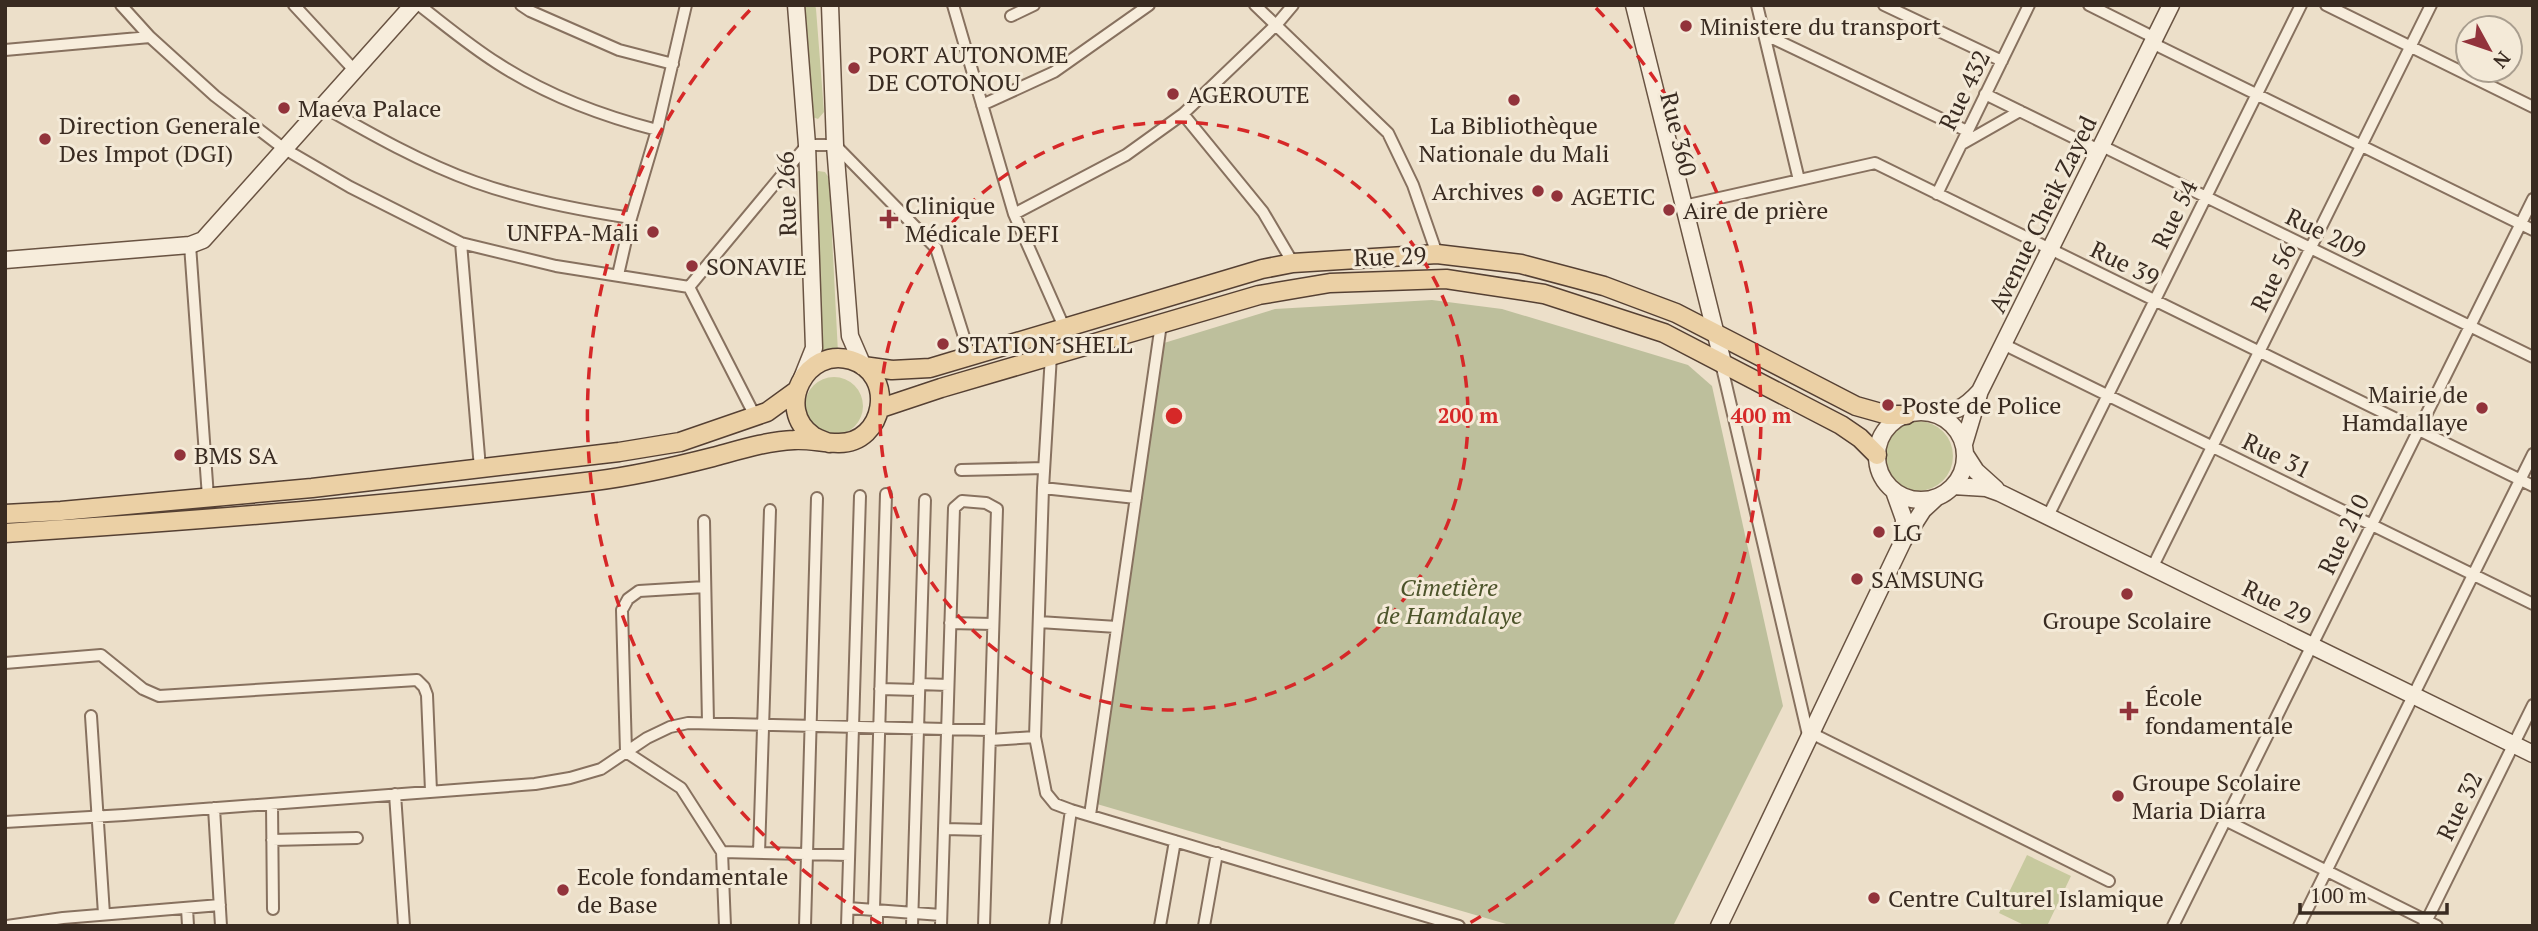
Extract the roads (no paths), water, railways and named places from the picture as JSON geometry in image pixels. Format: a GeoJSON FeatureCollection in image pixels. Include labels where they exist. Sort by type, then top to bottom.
{"type":"FeatureCollection","features":[{"type":"Feature","properties":{"kind":"main road"},"geometry":{"type":"LineString","coordinates":[[5,260],[190,245],[203,240],[412,5]]}},
{"type":"Feature","properties":{"kind":"main road","name":"Rue 266"},"geometry":{"type":"LineString","coordinates":[[796,5],[807,145],[814,348],[799,384]]}},
{"type":"Feature","properties":{"kind":"main road","name":"Rue 266"},"geometry":{"type":"LineString","coordinates":[[830,5],[835,145],[850,336],[863,366]]}},
{"type":"Feature","properties":{"kind":"main road","name":"Rue 360"},"geometry":{"type":"LineString","coordinates":[[1624,5],[1718,360]]}},
{"type":"Feature","properties":{"kind":"main road"},"geometry":{"type":"LineString","coordinates":[[1634,5],[1684,206],[1709,331]]}},
{"type":"Feature","properties":{"kind":"main road","name":"Avenue Cheik Zayed"},"geometry":{"type":"LineString","coordinates":[[1930,413],[1954,412],[1969,404],[1980,391],[2171,5]]}},
{"type":"Feature","properties":{"kind":"main road"},"geometry":{"type":"LineString","coordinates":[[863,366],[892,370],[930,368],[1262,269],[1293,263],[1437,254],[1521,264],[1604,286],[1676,313],[1856,405],[1888,415],[1930,413],[1951,424],[1964,449]]}},
{"type":"Feature","properties":{"kind":"main road","name":"Rue 29"},"geometry":{"type":"LineString","coordinates":[[881,408],[1259,295],[1330,283],[1446,279],[1544,294],[1664,333],[1841,425],[1877,455]]}},
{"type":"Feature","properties":{"kind":"main road"},"geometry":{"type":"LineString","coordinates":[[5,514],[312,488],[619,452],[680,442],[767,412],[799,384],[809,369],[830,359],[853,360],[863,366],[878,384],[881,408],[874,424],[862,437],[846,443],[795,440],[767,443],[692,462],[598,480],[524,488],[205,520],[5,533]]}},
{"type":"Feature","properties":{"kind":"main road"},"geometry":{"type":"LineString","coordinates":[[799,384],[795,408],[801,424],[813,436],[829,443]]}},
{"type":"Feature","properties":{"kind":"main road"},"geometry":{"type":"LineString","coordinates":[[1718,926],[1903,541],[1923,510],[1953,486],[1962,471],[1964,449],[1980,391]]}},
{"type":"Feature","properties":{"kind":"main road"},"geometry":{"type":"LineString","coordinates":[[1903,541],[1903,519],[1894,491],[1881,475],[1877,455],[1885,431],[1906,415]]}},
{"type":"Feature","properties":{"kind":"main road","name":"Rue 29"},"geometry":{"type":"LineString","coordinates":[[1964,449],[1976,471],[2000,493]]}},
{"type":"Feature","properties":{"kind":"main road","name":"Rue 29"},"geometry":{"type":"LineString","coordinates":[[1953,486],[1986,488],[2000,493],[2533,754]]}},
{"type":"Feature","properties":{"kind":"main road"},"geometry":{"type":"LineString","coordinates":[[1894,491],[1907,498],[1922,500],[1937,497]]}},
{"type":"Feature","properties":{"kind":"street"},"geometry":{"type":"LineString","coordinates":[[121,5],[150,37],[215,96],[283,148],[350,187],[461,243],[556,266],[689,287]]}},
{"type":"Feature","properties":{"kind":"street"},"geometry":{"type":"LineString","coordinates":[[294,5],[355,71]]}},
{"type":"Feature","properties":{"kind":"street"},"geometry":{"type":"LineString","coordinates":[[419,5],[499,64],[561,98],[619,120],[657,130]]}},
{"type":"Feature","properties":{"kind":"street"},"geometry":{"type":"LineString","coordinates":[[521,5],[609,46],[673,64]]}},
{"type":"Feature","properties":{"kind":"street"},"geometry":{"type":"LineString","coordinates":[[618,275],[631,218],[657,130],[686,5]]}},
{"type":"Feature","properties":{"kind":"street"},"geometry":{"type":"LineString","coordinates":[[953,5],[1014,214],[1064,327]]}},
{"type":"Feature","properties":{"kind":"street"},"geometry":{"type":"LineString","coordinates":[[1011,16],[1034,5]]}},
{"type":"Feature","properties":{"kind":"street"},"geometry":{"type":"LineString","coordinates":[[982,105],[1054,72],[1149,5]]}},
{"type":"Feature","properties":{"kind":"street"},"geometry":{"type":"LineString","coordinates":[[1255,5],[1278,24],[1388,133],[1413,185],[1437,254]]}},
{"type":"Feature","properties":{"kind":"street"},"geometry":{"type":"LineString","coordinates":[[1014,214],[1126,155],[1183,114],[1278,24],[1293,5]]}},
{"type":"Feature","properties":{"kind":"street"},"geometry":{"type":"LineString","coordinates":[[1757,5],[1799,180]]}},
{"type":"Feature","properties":{"kind":"street"},"geometry":{"type":"LineString","coordinates":[[1884,5],[2001,61]]}},
{"type":"Feature","properties":{"kind":"street","name":"Rue 432"},"geometry":{"type":"LineString","coordinates":[[1937,194],[2029,5]]}},
{"type":"Feature","properties":{"kind":"street"},"geometry":{"type":"LineString","coordinates":[[2089,5],[2256,94],[2533,230]]}},
{"type":"Feature","properties":{"kind":"street","name":"Rue 54"},"geometry":{"type":"LineString","coordinates":[[2048,516],[2301,5]]}},
{"type":"Feature","properties":{"kind":"street"},"geometry":{"type":"LineString","coordinates":[[2326,5],[2533,107]]}},
{"type":"Feature","properties":{"kind":"street","name":"Rue 56"},"geometry":{"type":"LineString","coordinates":[[2152,568],[2431,5]]}},
{"type":"Feature","properties":{"kind":"street"},"geometry":{"type":"LineString","coordinates":[[1764,34],[1967,131]]}},
{"type":"Feature","properties":{"kind":"street"},"geometry":{"type":"LineString","coordinates":[[5,50],[150,37]]}},
{"type":"Feature","properties":{"kind":"street","name":"Rue 209"},"geometry":{"type":"LineString","coordinates":[[1985,94],[2206,197],[2533,357]]}},
{"type":"Feature","properties":{"kind":"street"},"geometry":{"type":"LineString","coordinates":[[322,106],[423,160],[476,182],[574,209],[631,218]]}},
{"type":"Feature","properties":{"kind":"street"},"geometry":{"type":"LineString","coordinates":[[1960,145],[2020,111]]}},
{"type":"Feature","properties":{"kind":"street"},"geometry":{"type":"LineString","coordinates":[[1183,114],[1263,212],[1293,263]]}},
{"type":"Feature","properties":{"kind":"street"},"geometry":{"type":"LineString","coordinates":[[689,287],[807,145],[835,145],[936,248],[970,356]]}},
{"type":"Feature","properties":{"kind":"street","name":"Rue 39"},"geometry":{"type":"LineString","coordinates":[[1684,206],[1875,163],[2533,486]]}},
{"type":"Feature","properties":{"kind":"street","name":"Rue 210"},"geometry":{"type":"LineString","coordinates":[[2173,926],[2533,199]]}},
{"type":"Feature","properties":{"kind":"street"},"geometry":{"type":"LineString","coordinates":[[461,243],[480,468]]}},
{"type":"Feature","properties":{"kind":"street"},"geometry":{"type":"LineString","coordinates":[[190,245],[208,497]]}},
{"type":"Feature","properties":{"kind":"street"},"geometry":{"type":"LineString","coordinates":[[689,287],[755,416]]}},
{"type":"Feature","properties":{"kind":"street"},"geometry":{"type":"LineString","coordinates":[[1090,816],[1161,324]]}},
{"type":"Feature","properties":{"kind":"street","name":"Rue 31"},"geometry":{"type":"LineString","coordinates":[[2003,344],[2533,604]]}},
{"type":"Feature","properties":{"kind":"street"},"geometry":{"type":"LineString","coordinates":[[1051,355],[1043,488],[1035,737],[1046,793],[1055,804],[1071,810],[1459,926]]}},
{"type":"Feature","properties":{"kind":"street"},"geometry":{"type":"LineString","coordinates":[[1718,360],[1810,736],[2109,881]]}},
{"type":"Feature","properties":{"kind":"street"},"geometry":{"type":"LineString","coordinates":[[2299,926],[2533,454]]}},
{"type":"Feature","properties":{"kind":"street"},"geometry":{"type":"LineString","coordinates":[[961,470],[1044,468]]}},
{"type":"Feature","properties":{"kind":"street"},"geometry":{"type":"LineString","coordinates":[[1043,488],[1136,498]]}},
{"type":"Feature","properties":{"kind":"street"},"geometry":{"type":"LineString","coordinates":[[877,926],[879,727],[886,494]]}},
{"type":"Feature","properties":{"kind":"street"},"geometry":{"type":"LineString","coordinates":[[847,926],[860,496]]}},
{"type":"Feature","properties":{"kind":"street"},"geometry":{"type":"LineString","coordinates":[[805,926],[817,498]]}},
{"type":"Feature","properties":{"kind":"street"},"geometry":{"type":"LineString","coordinates":[[912,926],[925,500]]}},
{"type":"Feature","properties":{"kind":"street"},"geometry":{"type":"LineString","coordinates":[[848,908],[912,912],[941,920],[954,508],[962,501],[986,503],[997,509],[984,926]]}},
{"type":"Feature","properties":{"kind":"street"},"geometry":{"type":"LineString","coordinates":[[760,853],[770,510]]}},
{"type":"Feature","properties":{"kind":"street"},"geometry":{"type":"LineString","coordinates":[[704,521],[708,723]]}},
{"type":"Feature","properties":{"kind":"street"},"geometry":{"type":"LineString","coordinates":[[626,752],[622,610],[628,599],[639,591],[705,587]]}},
{"type":"Feature","properties":{"kind":"street"},"geometry":{"type":"LineString","coordinates":[[1039,622],[1117,627]]}},
{"type":"Feature","properties":{"kind":"street"},"geometry":{"type":"LineString","coordinates":[[950,623],[993,624]]}},
{"type":"Feature","properties":{"kind":"street"},"geometry":{"type":"LineString","coordinates":[[5,663],[101,655],[143,689],[159,696],[417,680],[427,695],[431,791]]}},
{"type":"Feature","properties":{"kind":"street"},"geometry":{"type":"LineString","coordinates":[[880,689],[948,685]]}},
{"type":"Feature","properties":{"kind":"street","name":"Rue 32"},"geometry":{"type":"LineString","coordinates":[[2425,923],[2533,705]]}},
{"type":"Feature","properties":{"kind":"street"},"geometry":{"type":"LineString","coordinates":[[91,716],[104,914]]}},
{"type":"Feature","properties":{"kind":"street"},"geometry":{"type":"LineString","coordinates":[[5,822],[535,784],[601,769],[647,738],[670,727],[688,723],[947,729],[1035,737]]}},
{"type":"Feature","properties":{"kind":"street"},"geometry":{"type":"LineString","coordinates":[[626,752],[681,788],[722,852],[725,926]]}},
{"type":"Feature","properties":{"kind":"street"},"geometry":{"type":"LineString","coordinates":[[396,794],[404,926]]}},
{"type":"Feature","properties":{"kind":"street"},"geometry":{"type":"LineString","coordinates":[[272,804],[273,909]]}},
{"type":"Feature","properties":{"kind":"street"},"geometry":{"type":"LineString","coordinates":[[214,808],[221,926]]}},
{"type":"Feature","properties":{"kind":"street"},"geometry":{"type":"LineString","coordinates":[[1055,926],[1071,810]]}},
{"type":"Feature","properties":{"kind":"street"},"geometry":{"type":"LineString","coordinates":[[2225,820],[2425,923],[2437,926]]}},
{"type":"Feature","properties":{"kind":"street"},"geometry":{"type":"LineString","coordinates":[[944,829],[987,830]]}},
{"type":"Feature","properties":{"kind":"street"},"geometry":{"type":"LineString","coordinates":[[272,840],[357,838]]}},
{"type":"Feature","properties":{"kind":"street"},"geometry":{"type":"LineString","coordinates":[[1160,926],[1175,841]]}},
{"type":"Feature","properties":{"kind":"street"},"geometry":{"type":"LineString","coordinates":[[722,852],[849,855]]}},
{"type":"Feature","properties":{"kind":"street"},"geometry":{"type":"LineString","coordinates":[[1204,926],[1217,853]]}},
{"type":"Feature","properties":{"kind":"street"},"geometry":{"type":"LineString","coordinates":[[5,920],[7,925],[63,922],[104,914],[220,905]]}},
{"type":"Feature","properties":{"kind":"street"},"geometry":{"type":"LineString","coordinates":[[187,908],[188,926]]}},
{"type":"Feature","properties":{"kind":"street"},"geometry":{"type":"LineString","coordinates":[[127,912],[128,926]]}},
{"type":"Feature","properties":{"kind":"place","name":"Ministere du transport"},"geometry":{"type":"Point","coordinates":[1686,26]}},
{"type":"Feature","properties":{"kind":"place","name":"PORT AUTONOME DE COTONOU"},"geometry":{"type":"Point","coordinates":[854,68]}},
{"type":"Feature","properties":{"kind":"place","name":"AGEROUTE"},"geometry":{"type":"Point","coordinates":[1173,94]}},
{"type":"Feature","properties":{"kind":"place","name":"La Bibliothèque Nationale du Mali"},"geometry":{"type":"Point","coordinates":[1514,100]}},
{"type":"Feature","properties":{"kind":"place","name":"Maeva Palace"},"geometry":{"type":"Point","coordinates":[284,108]}},
{"type":"Feature","properties":{"kind":"place","name":"Direction Generale Des Impot (DGI)"},"geometry":{"type":"Point","coordinates":[45,139]}},
{"type":"Feature","properties":{"kind":"place","name":"Archives"},"geometry":{"type":"Point","coordinates":[1538,191]}},
{"type":"Feature","properties":{"kind":"place","name":"AGETIC"},"geometry":{"type":"Point","coordinates":[1557,196]}},
{"type":"Feature","properties":{"kind":"place","name":"Aire de prière"},"geometry":{"type":"Point","coordinates":[1669,210]}},
{"type":"Feature","properties":{"kind":"place","name":"Clinique Médicale DEFI"},"geometry":{"type":"Point","coordinates":[889,219]}},
{"type":"Feature","properties":{"kind":"place","name":"UNFPA-Mali"},"geometry":{"type":"Point","coordinates":[653,232]}},
{"type":"Feature","properties":{"kind":"place","name":"SONAVIE"},"geometry":{"type":"Point","coordinates":[692,266]}},
{"type":"Feature","properties":{"kind":"place","name":"STATION SHELL"},"geometry":{"type":"Point","coordinates":[943,344]}},
{"type":"Feature","properties":{"kind":"place","name":"Poste de Police"},"geometry":{"type":"Point","coordinates":[1888,405]}},
{"type":"Feature","properties":{"kind":"place","name":"Mairie de Hamdallaye"},"geometry":{"type":"Point","coordinates":[2482,408]}},
{"type":"Feature","properties":{"kind":"place","name":"BMS SA"},"geometry":{"type":"Point","coordinates":[180,455]}},
{"type":"Feature","properties":{"kind":"place","name":"LG"},"geometry":{"type":"Point","coordinates":[1879,532]}},
{"type":"Feature","properties":{"kind":"place","name":"SAMSUNG"},"geometry":{"type":"Point","coordinates":[1857,579]}},
{"type":"Feature","properties":{"kind":"place","name":"Groupe Scolaire"},"geometry":{"type":"Point","coordinates":[2127,594]}},
{"type":"Feature","properties":{"kind":"place","name":"École fondamentale"},"geometry":{"type":"Point","coordinates":[2129,711]}},
{"type":"Feature","properties":{"kind":"place","name":"Groupe Scolaire Maria Diarra"},"geometry":{"type":"Point","coordinates":[2118,796]}},
{"type":"Feature","properties":{"kind":"place","name":"Ecole fondamentale de Base"},"geometry":{"type":"Point","coordinates":[563,890]}},
{"type":"Feature","properties":{"kind":"place","name":"Centre Culturel Islamique"},"geometry":{"type":"Point","coordinates":[1874,898]}},
{"type":"Feature","properties":{"kind":"park label","name":"Cimetière de Hamdalaye"},"geometry":{"type":"Point","coordinates":[1449,601]}}]}
